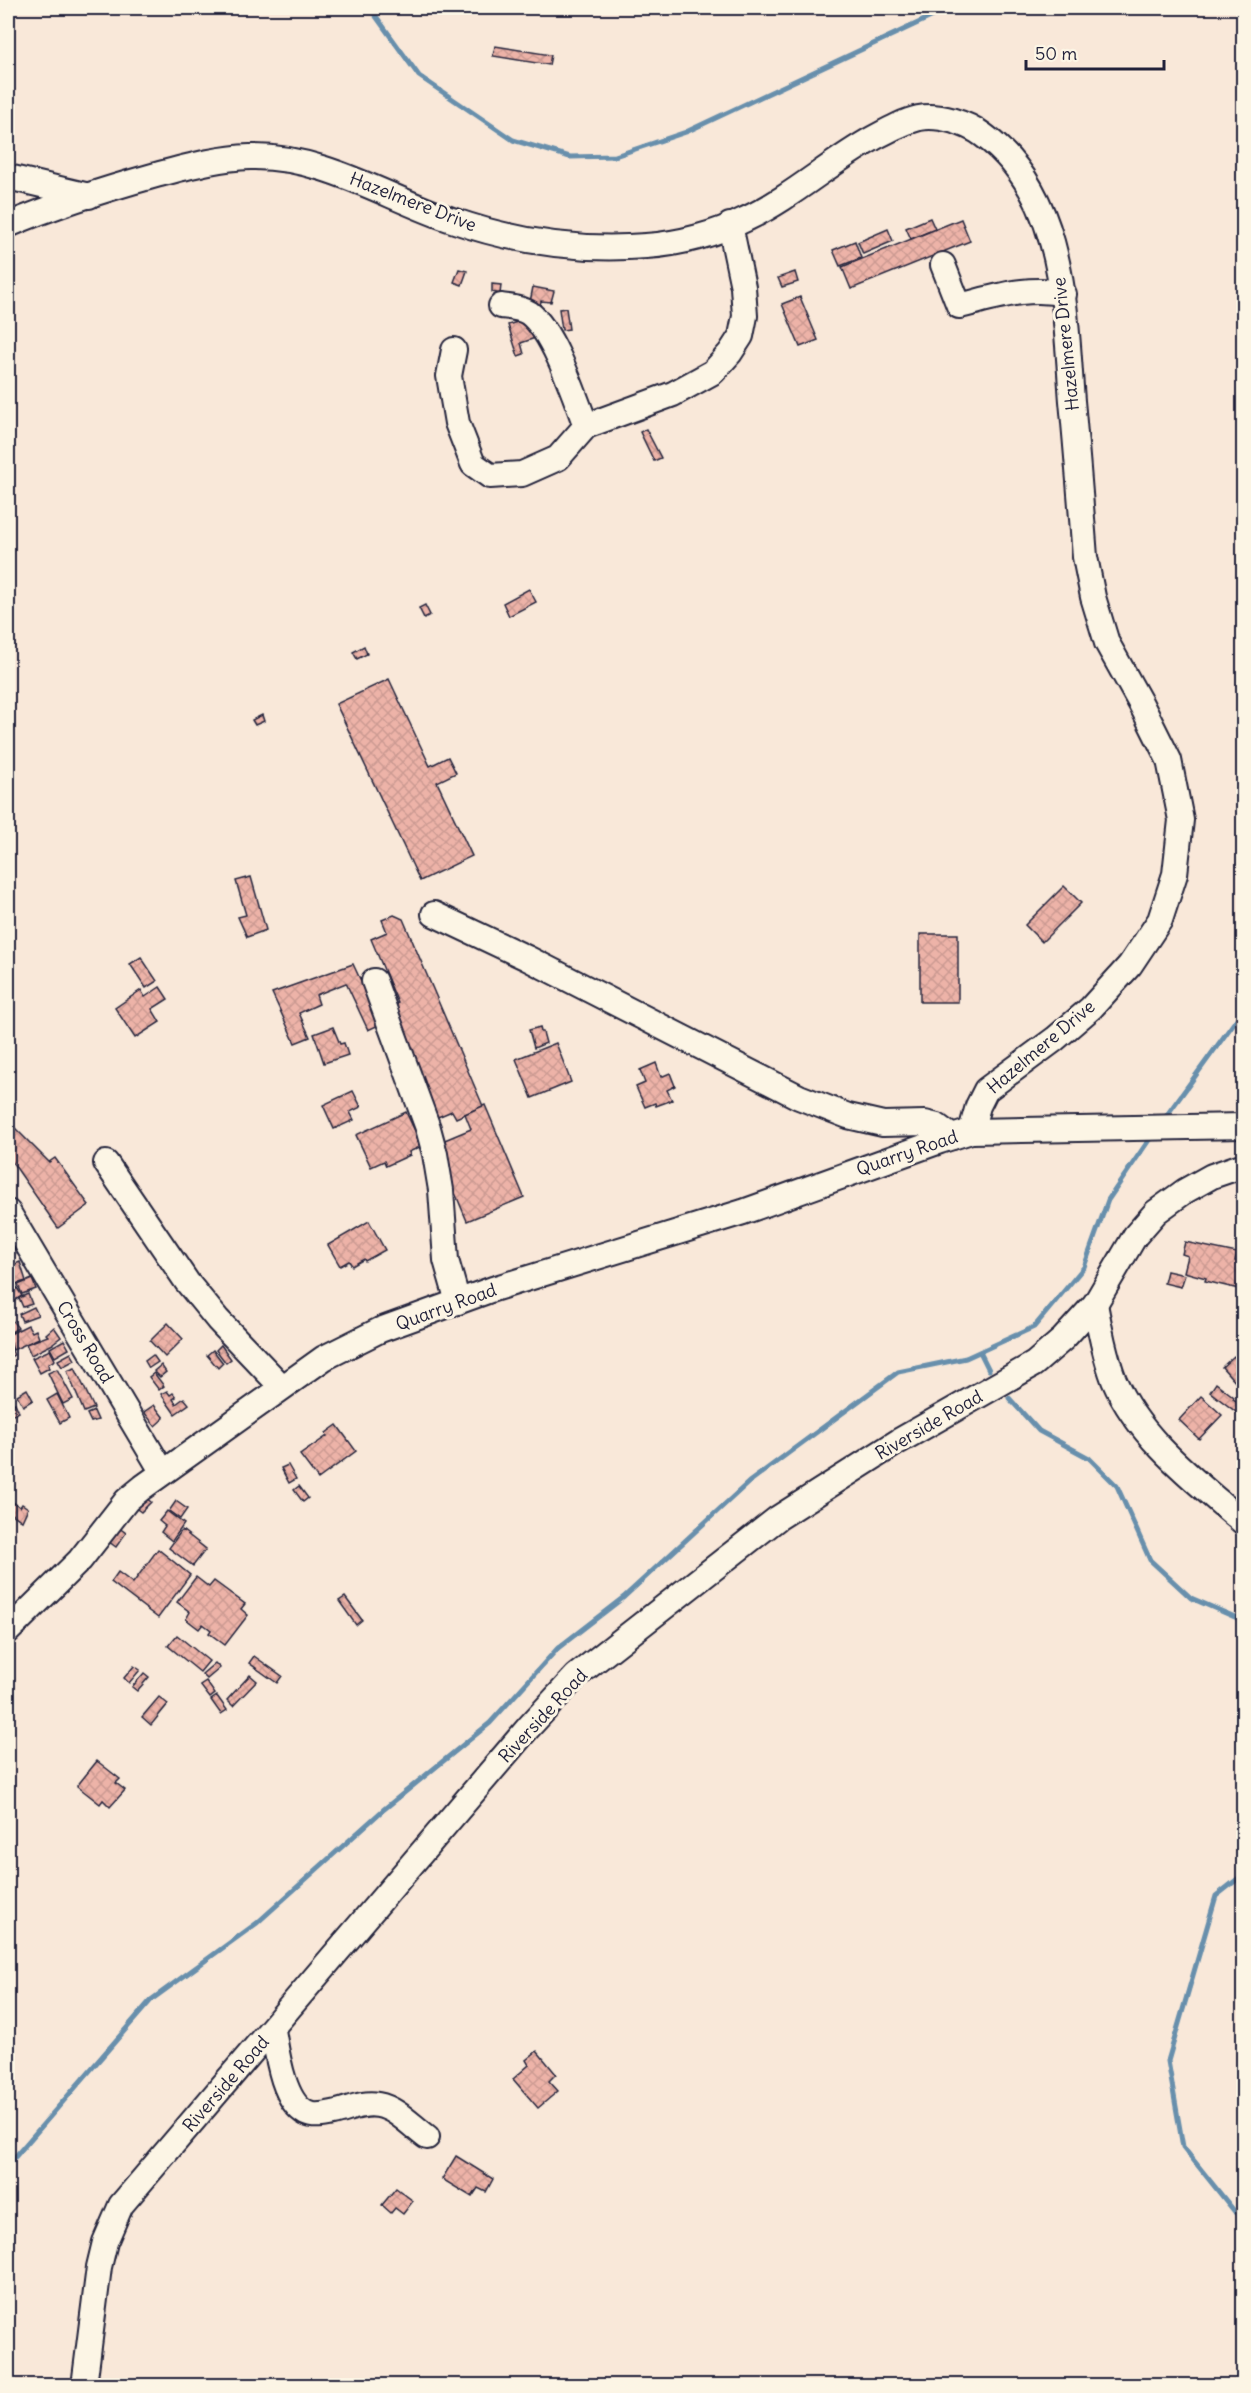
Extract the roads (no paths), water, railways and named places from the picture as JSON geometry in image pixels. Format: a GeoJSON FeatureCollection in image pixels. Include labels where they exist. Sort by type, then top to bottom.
{"type":"FeatureCollection","features":[{"type":"Feature","properties":{"kind":"street","name":"Hazelmere Drive"},"geometry":{"type":"LineString","coordinates":[[8,225],[89,196],[203,162],[252,157],[293,161],[348,176],[454,221],[523,240],[598,248],[650,246],[703,236],[747,218],[859,147],[896,126],[922,117],[951,120],[981,133],[1007,156],[1035,196],[1053,245],[1064,294],[1085,557],[1093,597],[1107,643],[1169,760],[1180,820],[1175,874],[1160,920],[1130,965],[1091,1008],[1055,1039],[986,1090],[961,1134]]}},
{"type":"Feature","properties":{"kind":"street"},"geometry":{"type":"LineString","coordinates":[[8,177],[89,196]]}},
{"type":"Feature","properties":{"kind":"street"},"geometry":{"type":"LineString","coordinates":[[454,350],[449,376],[458,423],[473,464],[490,476],[522,474],[558,458],[586,426],[673,394],[713,372],[730,353],[741,336],[745,316],[743,287],[730,225]]}},
{"type":"Feature","properties":{"kind":"street"},"geometry":{"type":"LineString","coordinates":[[943,265],[959,306],[1018,292],[1052,291],[1064,294]]}},
{"type":"Feature","properties":{"kind":"street"},"geometry":{"type":"LineString","coordinates":[[501,306],[527,312],[543,328],[571,384],[586,426]]}},
{"type":"Feature","properties":{"kind":"street"},"geometry":{"type":"LineString","coordinates":[[434,914],[527,958],[799,1097],[848,1116],[883,1124],[925,1123],[961,1134],[1244,1126]]}},
{"type":"Feature","properties":{"kind":"street"},"geometry":{"type":"LineString","coordinates":[[374,981],[428,1128],[435,1154],[441,1190],[446,1260],[458,1302]]}},
{"type":"Feature","properties":{"kind":"street","name":"Quarry Road"},"geometry":{"type":"LineString","coordinates":[[8,1631],[80,1560],[127,1500],[162,1471],[324,1358],[380,1330],[458,1302],[742,1212],[961,1134]]}},
{"type":"Feature","properties":{"kind":"street"},"geometry":{"type":"LineString","coordinates":[[106,1163],[187,1282],[218,1320],[281,1386]]}},
{"type":"Feature","properties":{"kind":"street","name":"Riverside Road"},"geometry":{"type":"LineString","coordinates":[[84,2385],[99,2267],[105,2242],[122,2205],[528,1728],[576,1676],[778,1518],[899,1441],[1034,1364],[1064,1339],[1095,1304],[1135,1236],[1156,1212],[1185,1191],[1212,1176],[1244,1165]]}},
{"type":"Feature","properties":{"kind":"street","name":"Cross Road"},"geometry":{"type":"LineString","coordinates":[[8,1212],[162,1471]]}},
{"type":"Feature","properties":{"kind":"street"},"geometry":{"type":"LineString","coordinates":[[1095,1304],[1102,1342],[1115,1381],[1129,1407],[1157,1444],[1244,1523]]}},
{"type":"Feature","properties":{"kind":"street"},"geometry":{"type":"LineString","coordinates":[[273,2030],[286,2086],[296,2104],[306,2113],[319,2116],[364,2104],[379,2105],[396,2112],[427,2137]]}},
{"type":"Feature","properties":{"kind":"waterway"},"geometry":{"type":"LineString","coordinates":[[370,8],[419,76],[513,140],[570,157],[615,156],[686,132],[950,8]]}},
{"type":"Feature","properties":{"kind":"waterway"},"geometry":{"type":"LineString","coordinates":[[1164,1119],[1244,1009]]}},
{"type":"Feature","properties":{"kind":"waterway"},"geometry":{"type":"LineString","coordinates":[[8,2165],[151,2000],[257,1923],[383,1810],[490,1723],[558,1648],[624,1597],[749,1482],[898,1372],[966,1358],[1034,1327],[1084,1267],[1108,1200],[1153,1134]]}},
{"type":"Feature","properties":{"kind":"waterway"},"geometry":{"type":"LineString","coordinates":[[980,1352],[989,1370]]}},
{"type":"Feature","properties":{"kind":"waterway"},"geometry":{"type":"LineString","coordinates":[[1009,1398],[1039,1431],[1089,1458],[1117,1486],[1150,1560],[1191,1598],[1244,1621]]}},
{"type":"Feature","properties":{"kind":"waterway"},"geometry":{"type":"LineString","coordinates":[[1244,1874],[1216,1896],[1168,2061],[1183,2147],[1235,2212],[1244,2215]]}}]}
